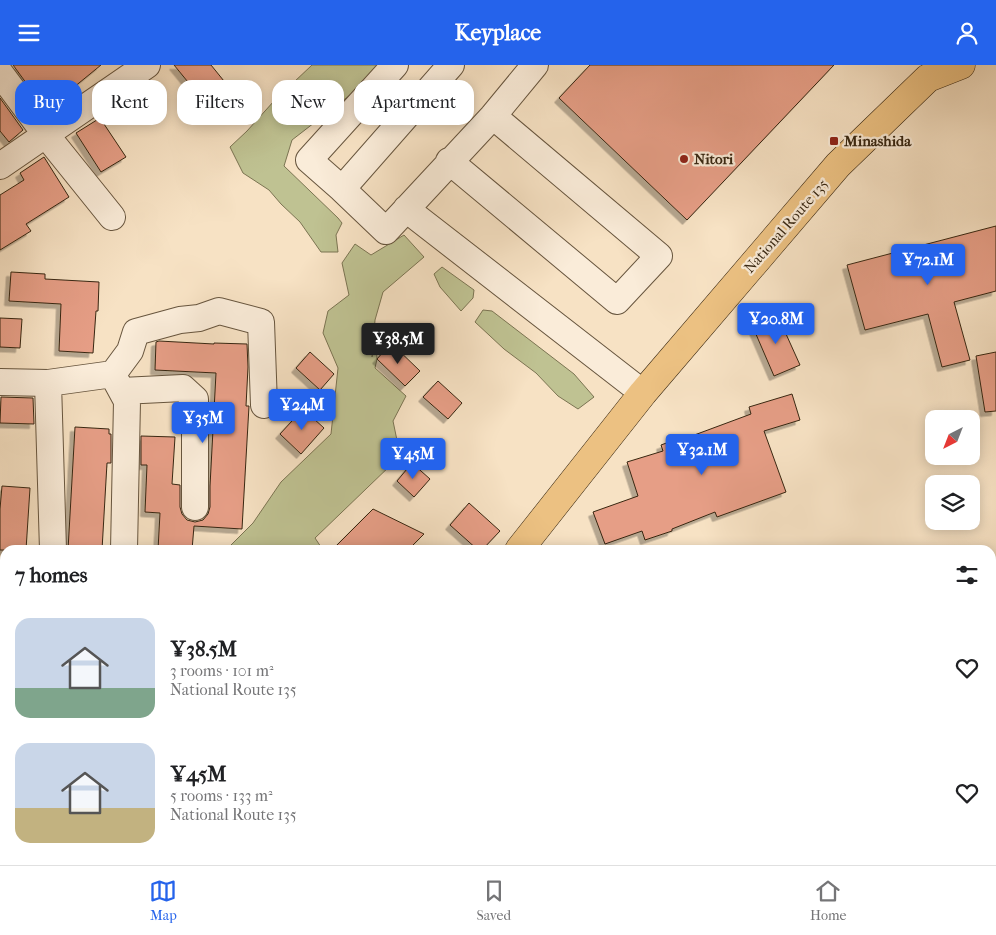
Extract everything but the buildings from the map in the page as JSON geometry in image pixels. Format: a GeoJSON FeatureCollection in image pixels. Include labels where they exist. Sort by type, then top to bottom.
{"type":"FeatureCollection","features":[{"type":"Feature","properties":{"kind":"highway","name":"National Route 135"},"geometry":{"type":"LineString","coordinates":[[523,545],[643,393],[838,165],[928,78],[961,65]]}},
{"type":"Feature","properties":{"kind":"street"},"geometry":{"type":"LineString","coordinates":[[395,65],[309,160],[386,231],[493,115],[535,65]]}},
{"type":"Feature","properties":{"kind":"street"},"geometry":{"type":"LineString","coordinates":[[342,189],[452,65]]}},
{"type":"Feature","properties":{"kind":"street"},"geometry":{"type":"LineString","coordinates":[[0,167],[139,67]]}},
{"type":"Feature","properties":{"kind":"street"},"geometry":{"type":"LineString","coordinates":[[0,73],[46,135],[112,217]]}},
{"type":"Feature","properties":{"kind":"street"},"geometry":{"type":"LineString","coordinates":[[449,161],[617,301],[659,255],[493,115]]}},
{"type":"Feature","properties":{"kind":"street"},"geometry":{"type":"LineString","coordinates":[[406,209],[643,393]]}},
{"type":"Feature","properties":{"kind":"street"},"geometry":{"type":"LineString","coordinates":[[117,383],[136,332],[180,320],[199,318],[219,311],[261,322],[264,405]]}},
{"type":"Feature","properties":{"kind":"street"},"geometry":{"type":"LineString","coordinates":[[0,382],[117,383],[182,387],[195,399],[195,507]]}},
{"type":"Feature","properties":{"kind":"street"},"geometry":{"type":"LineString","coordinates":[[48,383],[53,545]]}},
{"type":"Feature","properties":{"kind":"street"},"geometry":{"type":"LineString","coordinates":[[117,383],[128,401],[124,545]]}},
{"type":"Feature","properties":{"kind":"green space"},"geometry":{"type":"Polygon","coordinates":[[[312,65],[377,65],[366,80],[354,80],[354,92],[344,100],[344,80],[296,80],[312,65]]]}},
{"type":"Feature","properties":{"kind":"green space"},"geometry":{"type":"Polygon","coordinates":[[[272,103],[272,125],[311,125],[292,140],[284,166],[342,223],[336,235],[338,252],[321,252],[300,222],[269,190],[243,173],[230,147],[252,125],[262,125],[262,114],[272,103]]]}},
{"type":"Feature","properties":{"kind":"green space"},"geometry":{"type":"Polygon","coordinates":[[[404,235],[424,257],[383,292],[375,320],[372,357],[376,342],[377,359],[375,368],[406,396],[393,421],[399,450],[393,463],[315,538],[320,545],[231,545],[253,523],[281,482],[331,434],[338,368],[323,333],[328,311],[349,295],[342,263],[355,244],[371,255],[404,235]]]}},
{"type":"Feature","properties":{"kind":"green space"},"geometry":{"type":"Polygon","coordinates":[[[442,267],[474,290],[473,298],[461,311],[440,287],[434,274],[442,267]]]}},
{"type":"Feature","properties":{"kind":"green space"},"geometry":{"type":"Polygon","coordinates":[[[483,310],[492,311],[574,374],[594,397],[578,409],[558,396],[536,373],[504,349],[475,322],[483,310]]]}},
{"type":"Feature","properties":{"kind":"place","name":"Minashida"},"geometry":{"type":"Point","coordinates":[834,141]}},
{"type":"Feature","properties":{"kind":"place","name":"Nitori"},"geometry":{"type":"Point","coordinates":[684,159]}}]}
